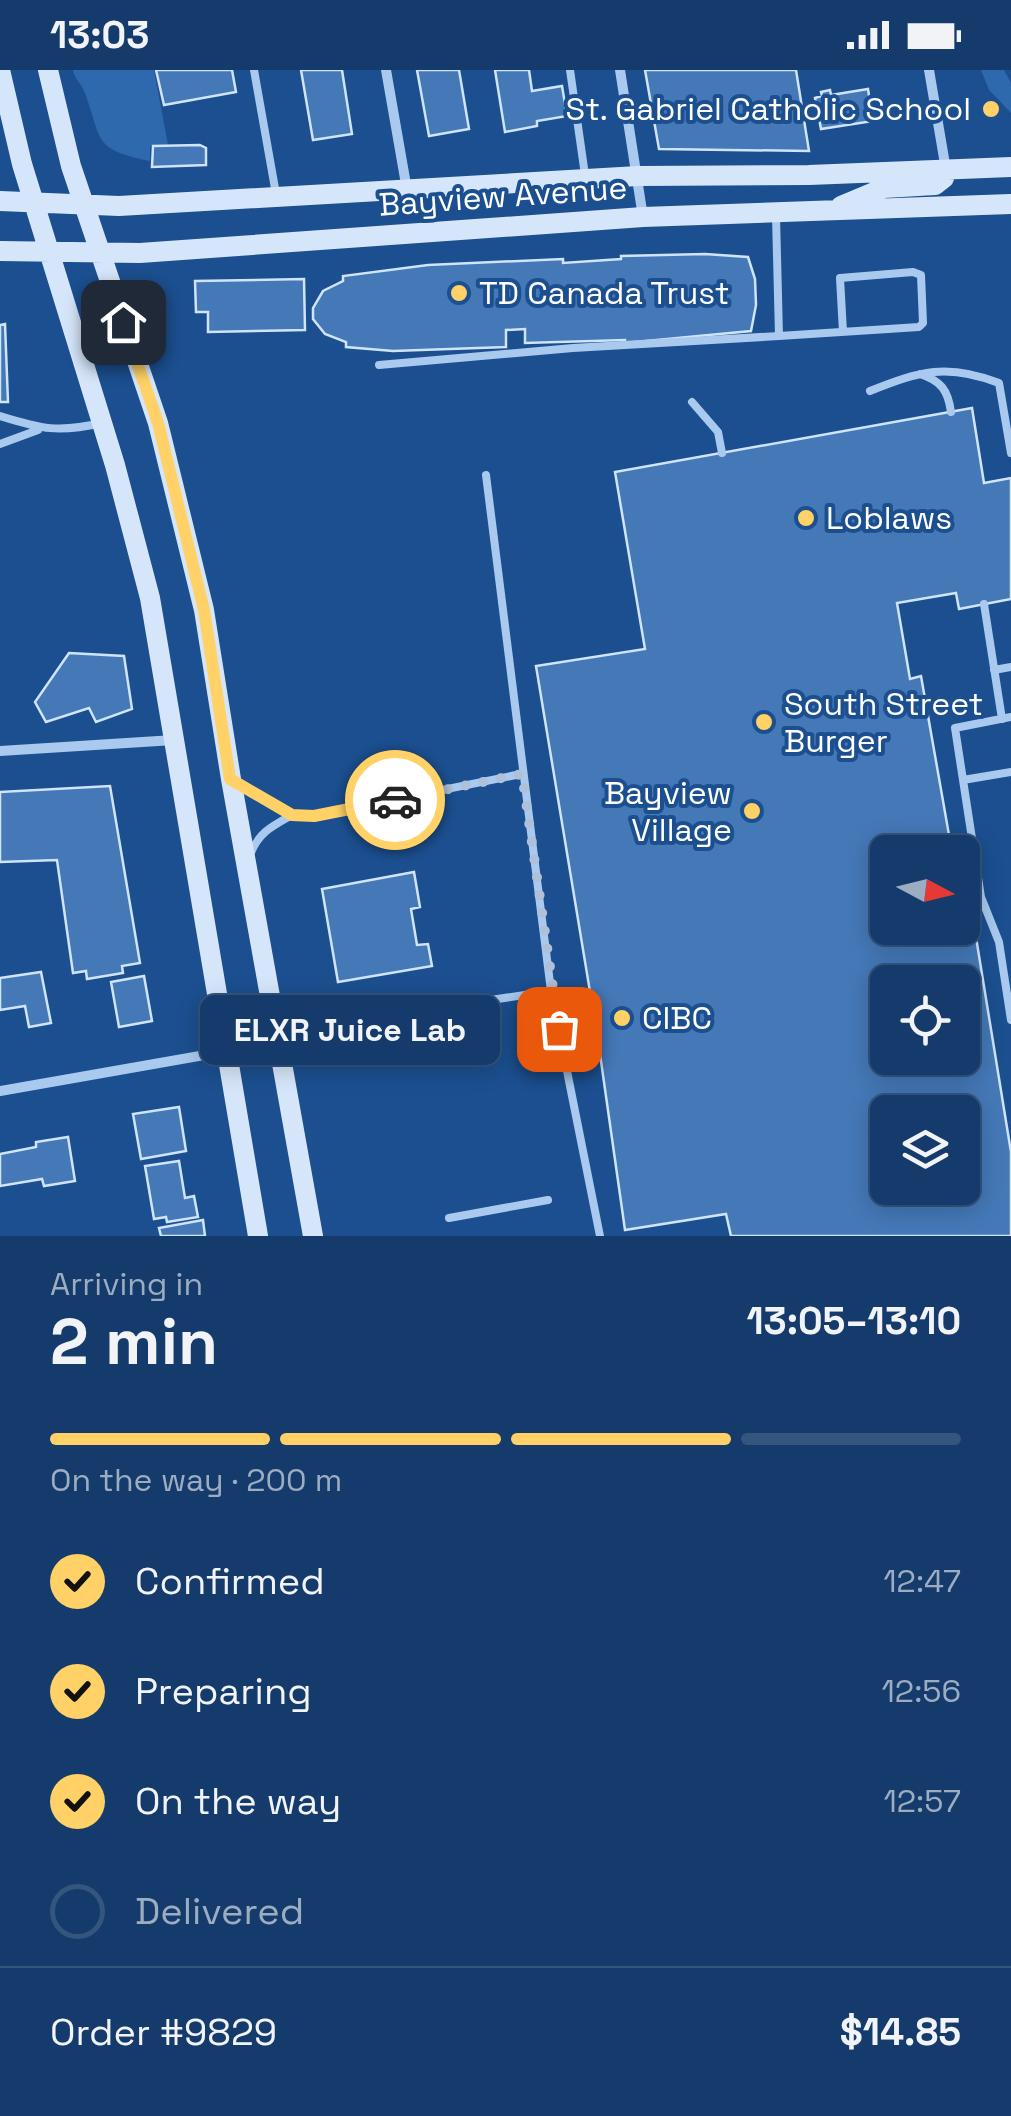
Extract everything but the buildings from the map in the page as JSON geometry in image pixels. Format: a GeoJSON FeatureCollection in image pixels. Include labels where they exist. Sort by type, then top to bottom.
{"type":"FeatureCollection","features":[{"type":"Feature","properties":{"kind":"main road"},"geometry":{"type":"LineString","coordinates":[[0,70],[34,203],[102,423],[150,598],[258,1236]]}},
{"type":"Feature","properties":{"kind":"main road"},"geometry":{"type":"LineString","coordinates":[[48,70],[71,166],[158,423],[204,610],[230,779],[313,1236]]}},
{"type":"Feature","properties":{"kind":"main road","name":"Bayview Avenue"},"geometry":{"type":"LineString","coordinates":[[0,201],[119,206],[638,176],[1011,167]]}},
{"type":"Feature","properties":{"kind":"main road"},"geometry":{"type":"LineString","coordinates":[[828,211],[884,188],[935,186],[946,170]]}},
{"type":"Feature","properties":{"kind":"main road","name":"Bayview Avenue"},"geometry":{"type":"LineString","coordinates":[[0,251],[100,253],[643,216],[1011,204]]}},
{"type":"Feature","properties":{"kind":"street"},"geometry":{"type":"LineString","coordinates":[[386,70],[406,190]]}},
{"type":"Feature","properties":{"kind":"street"},"geometry":{"type":"LineString","coordinates":[[620,70],[643,216]]}},
{"type":"Feature","properties":{"kind":"street"},"geometry":{"type":"LineString","coordinates":[[929,70],[946,170]]}},
{"type":"Feature","properties":{"kind":"street"},"geometry":{"type":"LineString","coordinates":[[0,752],[175,740]]}},
{"type":"Feature","properties":{"kind":"street"},"geometry":{"type":"LineString","coordinates":[[0,1091],[280,1042]]}},
{"type":"Feature","properties":{"kind":"lane"},"geometry":{"type":"LineString","coordinates":[[254,70],[277,197]]}},
{"type":"Feature","properties":{"kind":"lane"},"geometry":{"type":"LineString","coordinates":[[570,70],[586,179]]}},
{"type":"Feature","properties":{"kind":"lane"},"geometry":{"type":"LineString","coordinates":[[776,211],[779,336]]}},
{"type":"Feature","properties":{"kind":"lane"},"geometry":{"type":"LineString","coordinates":[[379,365],[574,348],[919,328],[921,274],[840,278],[843,332]]}},
{"type":"Feature","properties":{"kind":"lane"},"geometry":{"type":"LineString","coordinates":[[870,391],[916,373],[944,369],[974,373],[999,382],[1007,402],[1011,453]]}},
{"type":"Feature","properties":{"kind":"lane"},"geometry":{"type":"LineString","coordinates":[[916,373],[936,379],[945,389],[951,412]]}},
{"type":"Feature","properties":{"kind":"lane"},"geometry":{"type":"LineString","coordinates":[[692,402],[718,432],[722,453]]}},
{"type":"Feature","properties":{"kind":"lane"},"geometry":{"type":"LineString","coordinates":[[0,416],[38,430]]}},
{"type":"Feature","properties":{"kind":"lane"},"geometry":{"type":"LineString","coordinates":[[0,444],[38,430],[77,429],[102,423]]}},
{"type":"Feature","properties":{"kind":"lane"},"geometry":{"type":"LineString","coordinates":[[486,475],[551,990],[600,1236]]}},
{"type":"Feature","properties":{"kind":"lane"},"geometry":{"type":"LineString","coordinates":[[984,604],[994,670],[1007,718],[955,728],[980,897],[999,942],[1011,1020]]}},
{"type":"Feature","properties":{"kind":"lane"},"geometry":{"type":"LineString","coordinates":[[994,670],[1011,667]]}},
{"type":"Feature","properties":{"kind":"lane"},"geometry":{"type":"LineString","coordinates":[[963,780],[1011,772]]}},
{"type":"Feature","properties":{"kind":"lane"},"geometry":{"type":"LineString","coordinates":[[230,779],[292,815],[314,816],[522,774]]}},
{"type":"Feature","properties":{"kind":"lane"},"geometry":{"type":"LineString","coordinates":[[246,865],[255,842],[266,830],[292,815]]}},
{"type":"Feature","properties":{"kind":"lane"},"geometry":{"type":"LineString","coordinates":[[280,1042],[352,1021],[551,990]]}},
{"type":"Feature","properties":{"kind":"lane"},"geometry":{"type":"LineString","coordinates":[[448,1218],[548,1200]]}},
{"type":"Feature","properties":{"kind":"shaded area"},"geometry":{"type":"Polygon","coordinates":[[[73,70],[154,70],[168,145],[150,146],[150,161],[108,146],[97,131],[73,70]]]}},
{"type":"Feature","properties":{"kind":"shaded area"},"geometry":{"type":"Polygon","coordinates":[[[981,70],[1004,70],[1011,83],[1011,113],[989,90],[981,70]]]}},
{"type":"Feature","properties":{"kind":"way so far"},"geometry":{"type":"LineString","coordinates":[[395,800],[522,774],[559,1029]]}},
{"type":"Feature","properties":{"kind":"place","name":"St. Gabriel Catholic School"},"geometry":{"type":"Point","coordinates":[991,109]}},
{"type":"Feature","properties":{"kind":"place","name":"TD Canada Trust"},"geometry":{"type":"Point","coordinates":[459,293]}},
{"type":"Feature","properties":{"kind":"place","name":"Loblaws"},"geometry":{"type":"Point","coordinates":[806,518]}},
{"type":"Feature","properties":{"kind":"place","name":"South Street Burger"},"geometry":{"type":"Point","coordinates":[764,722]}},
{"type":"Feature","properties":{"kind":"place","name":"Bayview Village"},"geometry":{"type":"Point","coordinates":[752,811]}},
{"type":"Feature","properties":{"kind":"place","name":"CIBC"},"geometry":{"type":"Point","coordinates":[622,1018]}},
{"type":"Feature","properties":{"kind":"place","name":"ELXR Juice Lab"},"geometry":{"type":"Point","coordinates":[559,1029]}},
{"type":"Feature","properties":{"kind":"route"},"geometry":{"type":"LineString","coordinates":[[123,322],[158,423],[204,610],[230,779],[292,815],[314,816],[395,800]]}}]}
